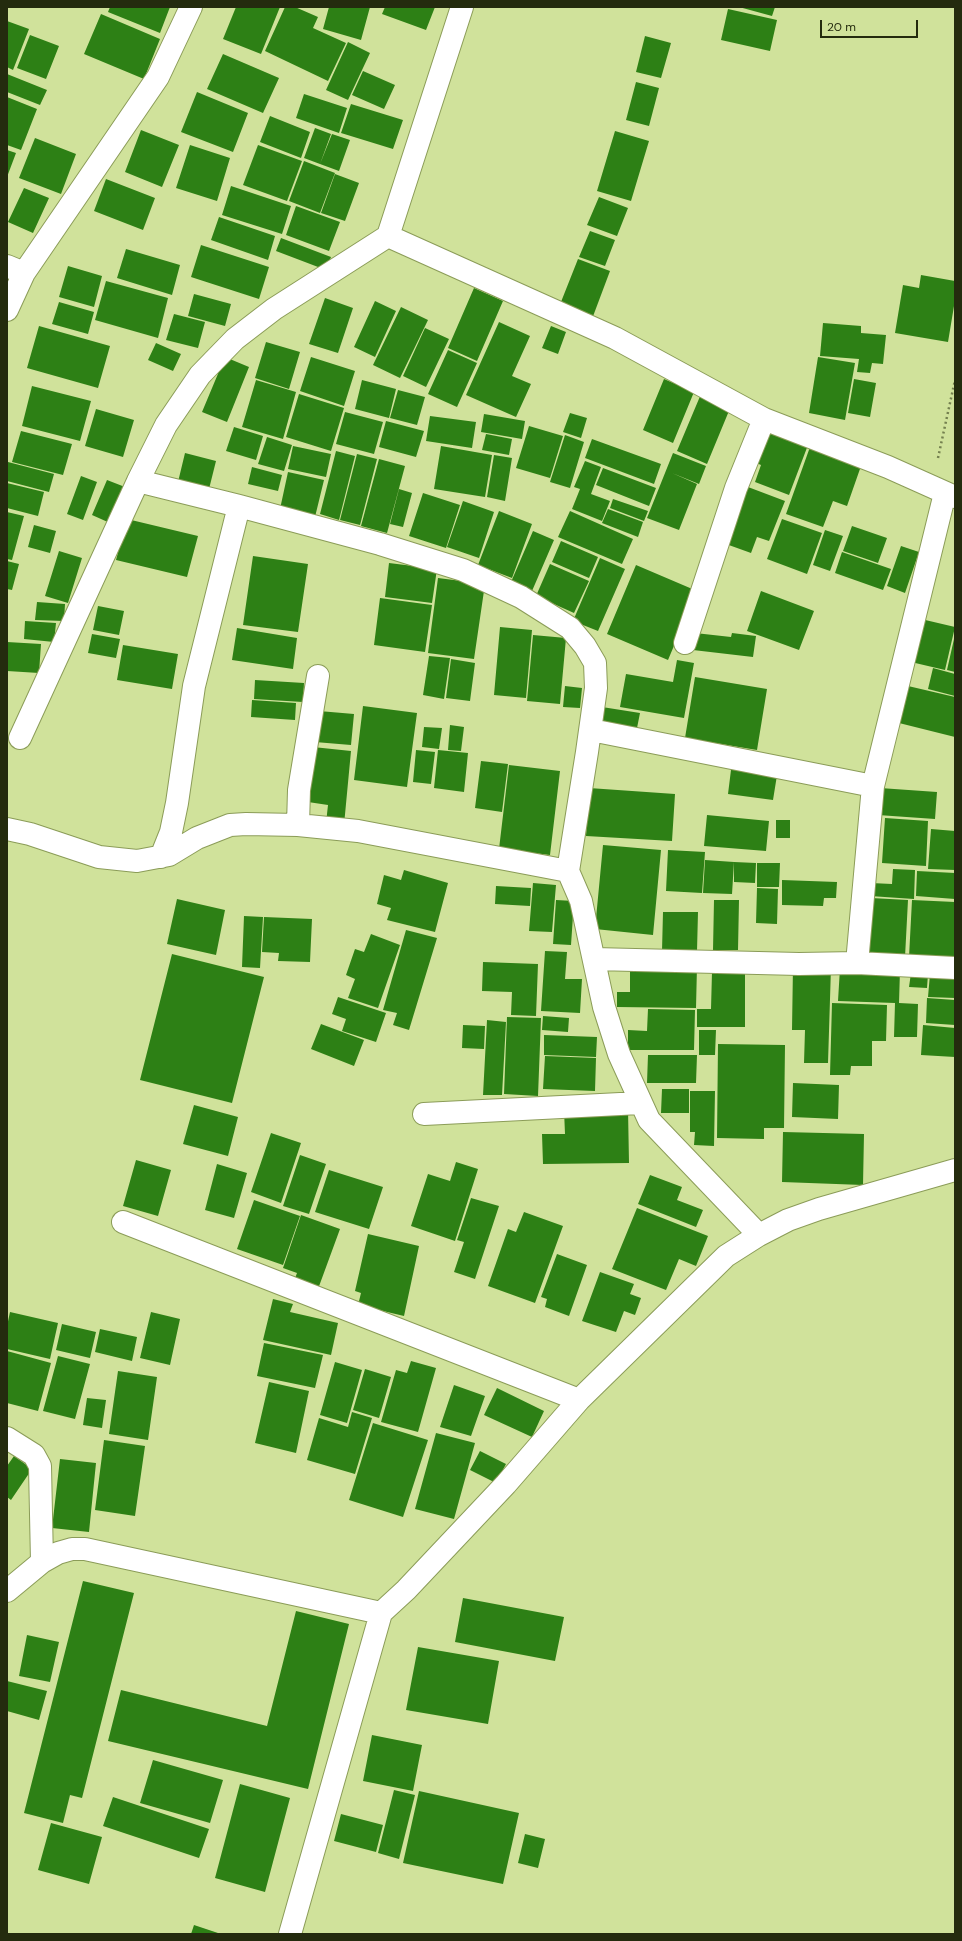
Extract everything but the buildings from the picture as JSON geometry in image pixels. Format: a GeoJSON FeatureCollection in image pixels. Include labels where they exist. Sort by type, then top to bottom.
{"type":"FeatureCollection","features":[{"type":"Feature","properties":{"kind":"street"},"geometry":{"type":"LineString","coordinates":[[7,310],[16,270],[140,107],[158,77],[191,7]]}},
{"type":"Feature","properties":{"kind":"street"},"geometry":{"type":"LineString","coordinates":[[20,738],[138,481],[166,425],[200,375],[235,339],[274,309],[388,236],[462,7]]}},
{"type":"Feature","properties":{"kind":"street"},"geometry":{"type":"LineString","coordinates":[[388,236],[615,338],[764,419],[944,492],[873,786],[857,963]]}},
{"type":"Feature","properties":{"kind":"street"},"geometry":{"type":"LineString","coordinates":[[685,643],[736,488],[764,419]]}},
{"type":"Feature","properties":{"kind":"street"},"geometry":{"type":"LineString","coordinates":[[138,481],[239,506],[380,544],[463,570],[521,597],[570,628],[585,646],[594,663],[596,688],[591,730],[568,872],[581,901],[604,1007],[619,1054],[649,1120],[759,1235]]}},
{"type":"Feature","properties":{"kind":"street"},"geometry":{"type":"LineString","coordinates":[[161,857],[171,832],[177,803],[194,686],[239,506]]}},
{"type":"Feature","properties":{"kind":"street"},"geometry":{"type":"LineString","coordinates":[[298,825],[298,790],[318,676]]}},
{"type":"Feature","properties":{"kind":"street"},"geometry":{"type":"LineString","coordinates":[[591,730],[873,786]]}},
{"type":"Feature","properties":{"kind":"street"},"geometry":{"type":"LineString","coordinates":[[7,829],[30,834],[99,857],[137,861],[169,855],[197,838],[230,825],[298,825],[358,831],[568,872]]}},
{"type":"Feature","properties":{"kind":"street"},"geometry":{"type":"LineString","coordinates":[[594,959],[799,964],[857,963],[955,968]]}},
{"type":"Feature","properties":{"kind":"street"},"geometry":{"type":"LineString","coordinates":[[424,1114],[640,1103]]}},
{"type":"Feature","properties":{"kind":"street"},"geometry":{"type":"LineString","coordinates":[[290,1934],[382,1613],[406,1590],[506,1484],[579,1400],[726,1256],[759,1235],[788,1220],[820,1209],[955,1170]]}},
{"type":"Feature","properties":{"kind":"street"},"geometry":{"type":"LineString","coordinates":[[123,1222],[579,1400]]}},
{"type":"Feature","properties":{"kind":"street"},"geometry":{"type":"LineString","coordinates":[[7,1438],[34,1455],[40,1466],[42,1562]]}},
{"type":"Feature","properties":{"kind":"street"},"geometry":{"type":"LineString","coordinates":[[7,1591],[42,1562],[58,1553],[72,1549],[85,1549],[382,1613]]}},
{"type":"Feature","properties":{"kind":"path"},"geometry":{"type":"LineString","coordinates":[[944,492],[955,380]]}}]}
